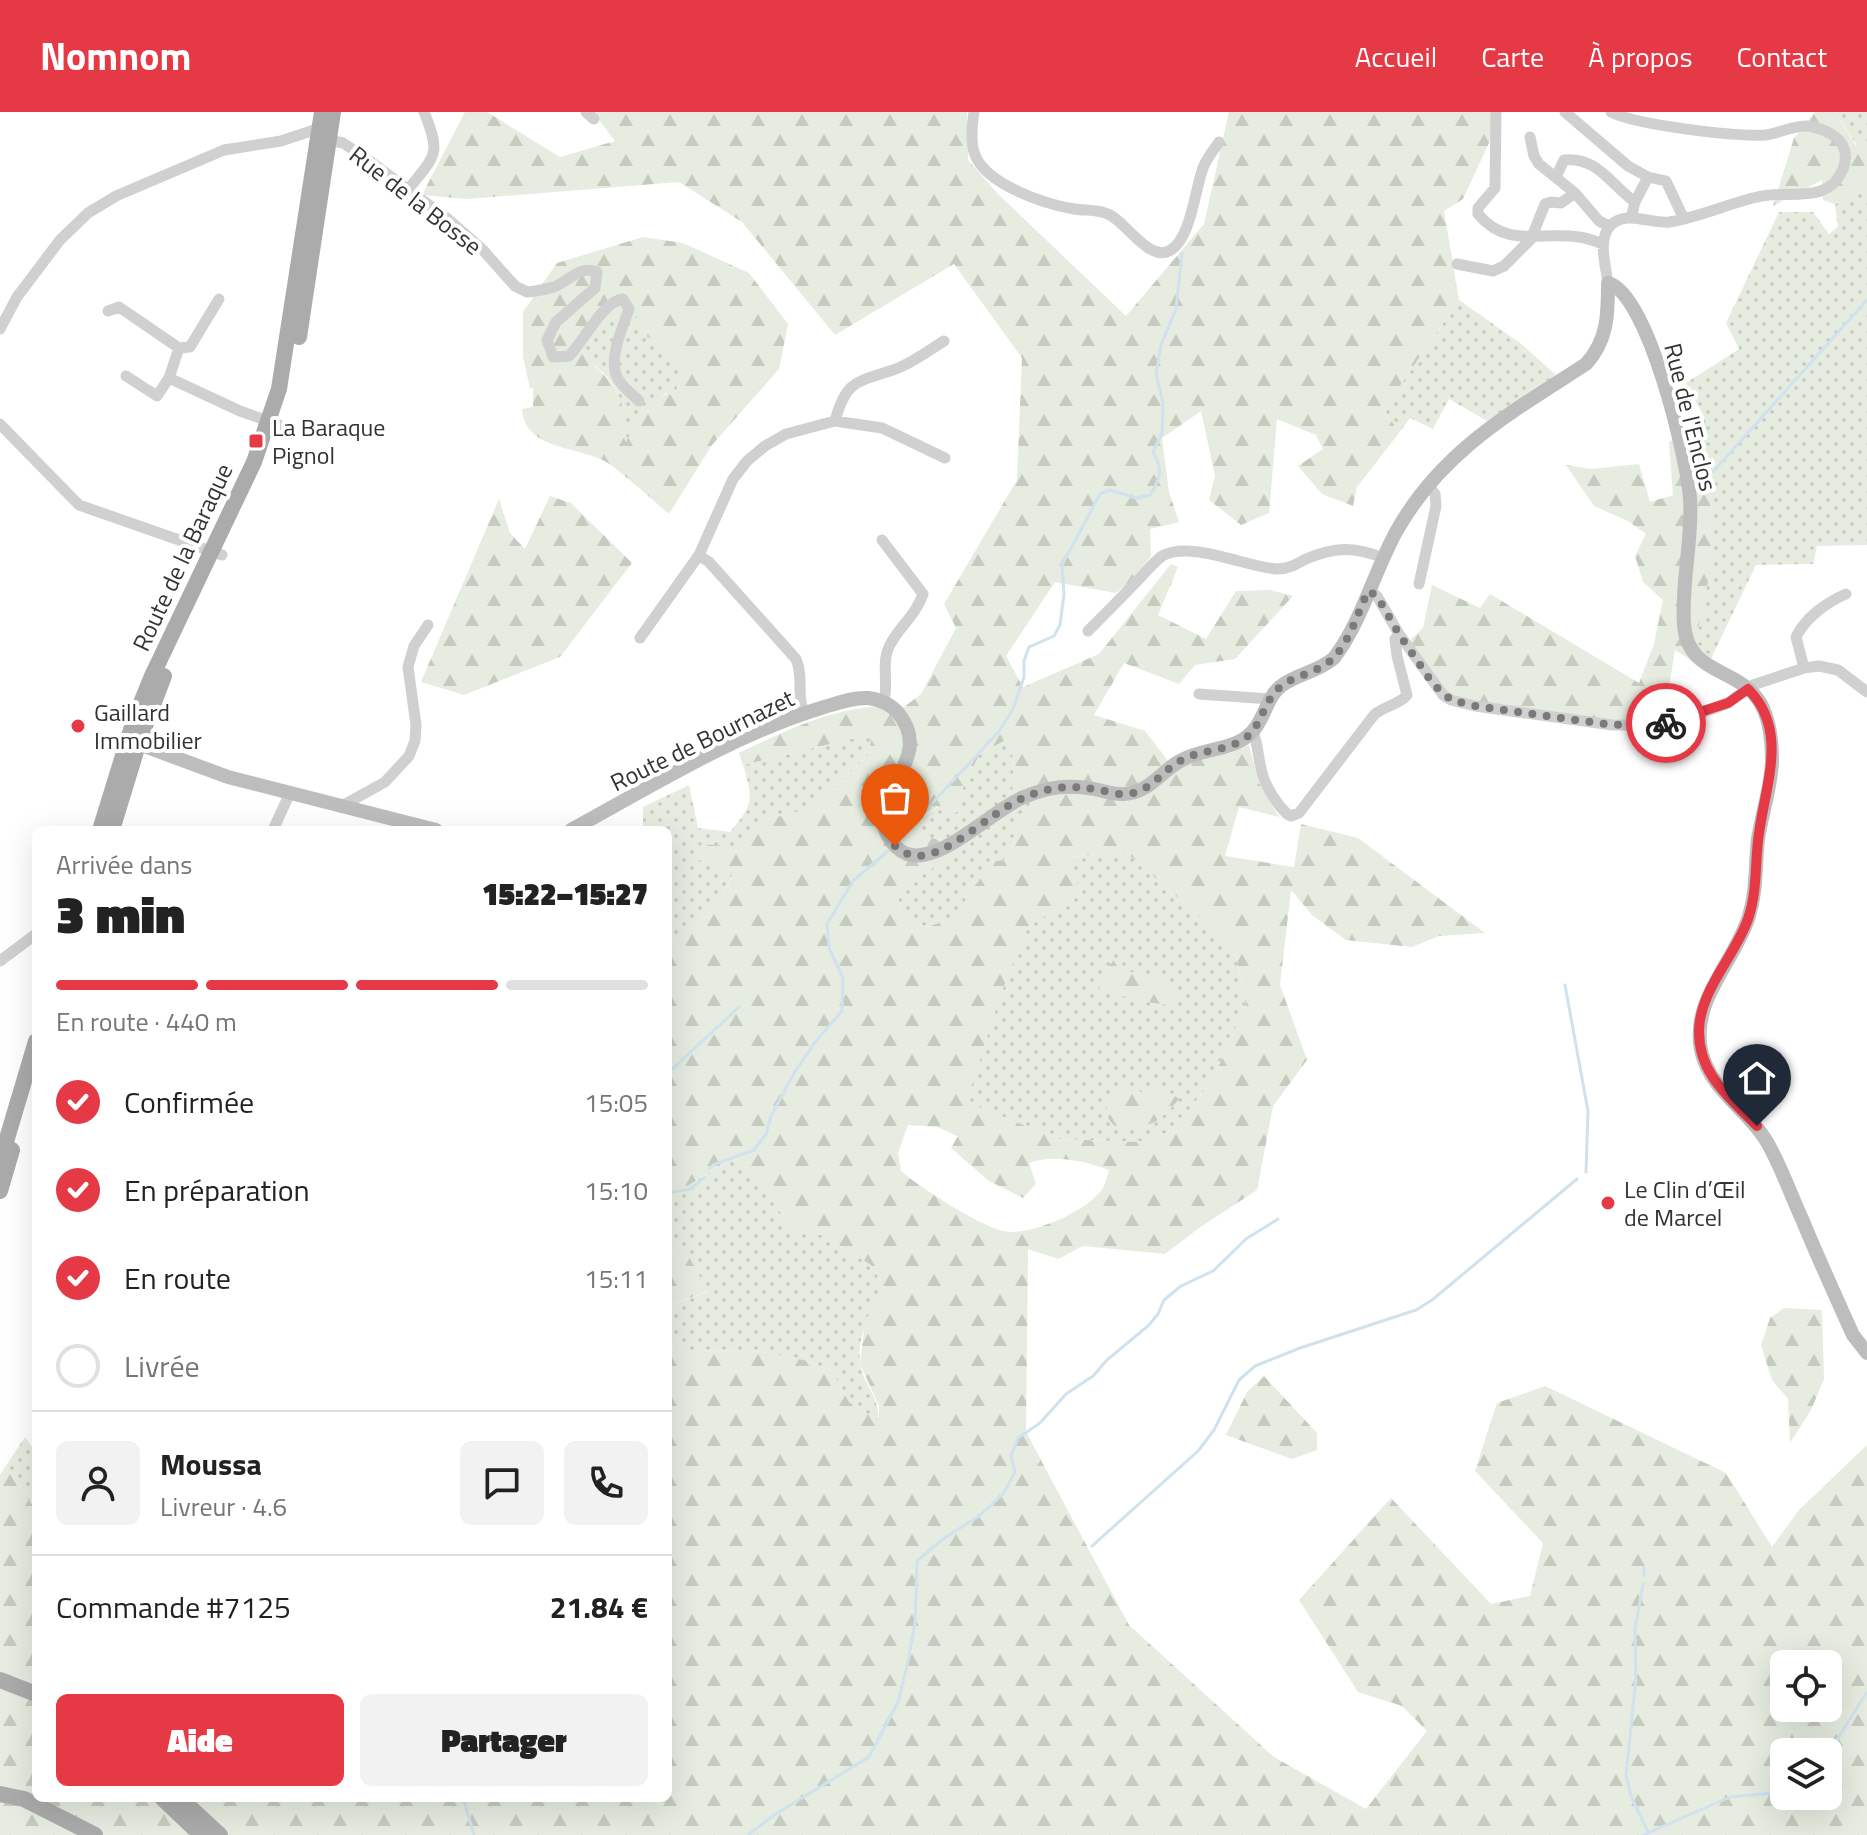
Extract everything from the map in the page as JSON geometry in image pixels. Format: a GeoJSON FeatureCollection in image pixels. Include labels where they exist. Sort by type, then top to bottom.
{"type":"FeatureCollection","features":[{"type":"Feature","properties":{"kind":"main road","name":"Route de la Baraque"},"geometry":{"type":"LineString","coordinates":[[102,826],[133,742],[217,552],[263,467],[274,424],[289,393],[306,295],[327,123]]}},
{"type":"Feature","properties":{"kind":"main road","name":"Route de la Baraque"},"geometry":{"type":"LineString","coordinates":[[113,826],[133,742]]}},
{"type":"Feature","properties":{"kind":"main road"},"geometry":{"type":"LineString","coordinates":[[0,1162],[32,1054]]}},
{"type":"Feature","properties":{"kind":"main road"},"geometry":{"type":"LineString","coordinates":[[0,1191],[32,1085]]}},
{"type":"Feature","properties":{"kind":"main road"},"geometry":{"type":"LineString","coordinates":[[0,1668],[32,1680]]}},
{"type":"Feature","properties":{"kind":"main road"},"geometry":{"type":"LineString","coordinates":[[0,1680],[32,1692]]}},
{"type":"Feature","properties":{"kind":"main road"},"geometry":{"type":"LineString","coordinates":[[0,1794],[24,1799],[95,1835]]}},
{"type":"Feature","properties":{"kind":"main road"},"geometry":{"type":"LineString","coordinates":[[0,1801],[15,1803],[81,1835]]}},
{"type":"Feature","properties":{"kind":"main road"},"geometry":{"type":"LineString","coordinates":[[166,1802],[201,1835]]}},
{"type":"Feature","properties":{"kind":"main road"},"geometry":{"type":"LineString","coordinates":[[184,1802],[220,1835]]}},
{"type":"Feature","properties":{"kind":"street"},"geometry":{"type":"LineString","coordinates":[[407,191],[434,153],[436,141],[424,112]]}},
{"type":"Feature","properties":{"kind":"street"},"geometry":{"type":"LineString","coordinates":[[974,112],[972,131],[975,155],[1001,183],[1059,204],[1111,215],[1139,241],[1154,251],[1165,253],[1181,239],[1195,201],[1203,166],[1219,142]]}},
{"type":"Feature","properties":{"kind":"street"},"geometry":{"type":"LineString","coordinates":[[1496,112],[1495,188],[1478,208],[1478,214],[1496,230],[1531,239]]}},
{"type":"Feature","properties":{"kind":"street"},"geometry":{"type":"LineString","coordinates":[[1565,112],[1608,151],[1648,177],[1666,181],[1684,219]]}},
{"type":"Feature","properties":{"kind":"street"},"geometry":{"type":"LineString","coordinates":[[882,540],[923,594],[918,610],[891,643],[886,657],[887,691],[884,701],[897,711],[909,735],[909,753],[883,812],[884,825],[895,846],[905,853],[917,856],[933,854],[953,844],[1001,808],[1057,786],[1124,794],[1146,789],[1180,761],[1232,745],[1253,732],[1270,699],[1281,687],[1334,658],[1399,526],[1458,452],[1595,355],[1606,329],[1608,283],[1603,244],[1609,226],[1631,218],[1665,222],[1684,219],[1765,195],[1811,195],[1829,187],[1841,174],[1847,160],[1842,144],[1831,134],[1811,126],[1765,135],[1729,133],[1632,121],[1611,112]]}},
{"type":"Feature","properties":{"kind":"street"},"geometry":{"type":"LineString","coordinates":[[0,329],[17,297],[60,240],[88,213],[116,196],[224,150],[281,141],[327,123]]}},
{"type":"Feature","properties":{"kind":"street","name":"Rue de la Bosse"},"geometry":{"type":"LineString","coordinates":[[327,123],[338,141],[448,219],[482,249],[515,286],[527,292],[555,286],[577,272],[589,269],[597,272],[595,288],[556,322],[547,340],[549,350],[553,357],[569,356],[581,344],[596,320],[616,300],[623,299],[629,309],[617,351],[615,371],[639,401]]}},
{"type":"Feature","properties":{"kind":"street"},"geometry":{"type":"LineString","coordinates":[[1530,137],[1539,164],[1575,193],[1599,221],[1609,226]]}},
{"type":"Feature","properties":{"kind":"street"},"geometry":{"type":"LineString","coordinates":[[1556,177],[1564,160],[1581,160],[1605,172],[1613,185],[1635,202]]}},
{"type":"Feature","properties":{"kind":"street"},"geometry":{"type":"LineString","coordinates":[[1631,218],[1635,202],[1648,177]]}},
{"type":"Feature","properties":{"kind":"street"},"geometry":{"type":"LineString","coordinates":[[1531,239],[1545,204],[1561,203],[1575,193]]}},
{"type":"Feature","properties":{"kind":"street"},"geometry":{"type":"LineString","coordinates":[[1457,264],[1493,271],[1504,266],[1538,235],[1580,237],[1603,244]]}},
{"type":"Feature","properties":{"kind":"street","name":"Rue de l'Enclos"},"geometry":{"type":"LineString","coordinates":[[1608,283],[1629,298],[1645,327],[1685,465],[1690,497],[1683,604],[1688,644],[1696,657],[1708,667],[1748,689]]}},
{"type":"Feature","properties":{"kind":"street"},"geometry":{"type":"LineString","coordinates":[[108,311],[119,307],[179,348],[190,347],[219,299]]}},
{"type":"Feature","properties":{"kind":"street"},"geometry":{"type":"LineString","coordinates":[[835,421],[845,391],[857,381],[907,364],[944,341]]}},
{"type":"Feature","properties":{"kind":"street"},"geometry":{"type":"LineString","coordinates":[[126,376],[157,396],[169,378],[179,348]]}},
{"type":"Feature","properties":{"kind":"street"},"geometry":{"type":"LineString","coordinates":[[169,378],[274,424]]}},
{"type":"Feature","properties":{"kind":"street"},"geometry":{"type":"LineString","coordinates":[[640,638],[699,555],[717,520],[726,493],[747,461],[765,446],[786,434],[835,421],[882,428],[945,458]]}},
{"type":"Feature","properties":{"kind":"street"},"geometry":{"type":"LineString","coordinates":[[0,424],[79,505],[217,552]]}},
{"type":"Feature","properties":{"kind":"street"},"geometry":{"type":"LineString","coordinates":[[1419,584],[1436,506],[1435,494],[1429,487]]}},
{"type":"Feature","properties":{"kind":"street"},"geometry":{"type":"LineString","coordinates":[[1088,631],[1156,562],[1172,553],[1210,554],[1280,569],[1342,548],[1383,558]]}},
{"type":"Feature","properties":{"kind":"street"},"geometry":{"type":"LineString","coordinates":[[699,555],[709,562],[796,659],[800,668],[799,701],[804,713]]}},
{"type":"Feature","properties":{"kind":"street"},"geometry":{"type":"LineString","coordinates":[[1368,591],[1377,596],[1399,634],[1443,695],[1475,706],[1612,725],[1668,723],[1728,703],[1753,685],[1819,666],[1838,670],[1867,692]]}},
{"type":"Feature","properties":{"kind":"street"},"geometry":{"type":"LineString","coordinates":[[1804,668],[1796,637],[1801,628],[1831,601],[1846,594]]}},
{"type":"Feature","properties":{"kind":"street"},"geometry":{"type":"LineString","coordinates":[[340,807],[385,782],[409,756],[415,741],[416,725],[408,667],[414,646],[428,625]]}},
{"type":"Feature","properties":{"kind":"street"},"geometry":{"type":"LineString","coordinates":[[1253,732],[1266,783],[1280,807],[1291,816],[1299,813],[1365,725],[1382,707],[1402,701],[1407,695],[1397,656],[1395,639],[1399,634]]}},
{"type":"Feature","properties":{"kind":"street"},"geometry":{"type":"LineString","coordinates":[[1748,689],[1765,712],[1772,746],[1769,788],[1758,841],[1756,885],[1748,920],[1705,1003],[1699,1031],[1701,1049],[1713,1080],[1757,1126],[1776,1158],[1853,1335],[1867,1353]]}},
{"type":"Feature","properties":{"kind":"street"},"geometry":{"type":"LineString","coordinates":[[1199,694],[1270,699]]}},
{"type":"Feature","properties":{"kind":"street","name":"Route de Bournazet"},"geometry":{"type":"LineString","coordinates":[[579,826],[732,745],[804,713],[861,698],[884,701]]}},
{"type":"Feature","properties":{"kind":"street"},"geometry":{"type":"LineString","coordinates":[[133,742],[228,777],[289,795],[419,826]]}},
{"type":"Feature","properties":{"kind":"street"},"geometry":{"type":"LineString","coordinates":[[275,826],[289,795]]}},
{"type":"Feature","properties":{"kind":"street"},"geometry":{"type":"LineString","coordinates":[[0,961],[32,937]]}},
{"type":"Feature","properties":{"kind":"green space"},"geometry":{"type":"Polygon","coordinates":[[[465,112],[487,112],[560,157],[615,141],[593,112],[967,112],[968,160],[999,195],[1126,316],[1204,224],[1229,112],[1497,112],[1496,128],[1463,199],[1444,211],[1459,300],[1384,409],[1399,433],[1357,487],[1353,506],[1322,494],[1298,466],[1323,449],[1316,435],[1277,419],[1269,513],[1241,525],[1209,500],[1215,476],[1201,411],[1162,438],[1169,492],[1179,522],[1150,529],[1151,556],[1137,576],[1116,593],[1055,582],[1006,656],[1023,687],[1099,654],[1171,564],[1178,567],[1158,615],[1206,639],[1236,591],[1270,590],[1293,596],[1235,659],[1195,665],[1179,684],[1124,663],[1094,715],[1145,731],[1169,762],[1231,753],[1249,745],[1259,783],[1279,817],[1239,807],[1225,856],[1294,867],[1301,824],[1358,838],[1485,933],[1439,936],[1412,947],[1346,940],[1312,915],[1291,890],[1280,985],[1307,1060],[1273,1106],[1257,1190],[1165,1254],[1083,1246],[1058,1259],[1028,1249],[1026,1432],[1129,1625],[1274,1757],[1366,1809],[1427,1731],[1402,1706],[1358,1692],[1299,1600],[1391,1498],[1491,1604],[1530,1596],[1543,1543],[1475,1471],[1497,1403],[1545,1386],[1726,1473],[1772,1547],[1799,1510],[1867,1445],[1867,1835],[0,1835],[0,1475],[5,1467],[32,1504],[32,1802],[672,1802],[672,1344],[684,1351],[752,1350],[804,1360],[832,1371],[849,1402],[879,1421],[879,1406],[860,1364],[865,1321],[885,1288],[871,1265],[822,1235],[790,1229],[768,1191],[734,1157],[672,1196],[672,938],[703,919],[722,896],[733,874],[694,858],[701,844],[740,847],[746,835],[768,819],[814,808],[870,753],[871,734],[743,765],[739,753],[819,718],[861,708],[904,707],[921,694],[956,628],[944,604],[1017,480],[1022,358],[954,264],[835,335],[742,222],[679,182],[466,199],[422,195],[465,112]],[[1009,738],[979,755],[960,794],[962,810],[949,815],[937,807],[909,825],[915,834],[944,841],[956,854],[925,873],[898,897],[903,918],[928,927],[960,915],[965,900],[991,862],[1008,859],[1020,823],[1037,804],[1012,788],[1014,763],[1009,738]],[[1127,853],[1069,857],[1081,895],[1027,927],[1000,996],[967,1102],[1058,1139],[1138,1142],[1172,1131],[1212,1081],[1246,1005],[1234,947],[1127,853]],[[908,1125],[898,1153],[901,1171],[954,1207],[999,1230],[1033,1229],[1074,1212],[1096,1197],[1103,1188],[1109,1170],[1069,1160],[1049,1159],[1029,1163],[1036,1184],[1023,1198],[989,1181],[951,1148],[958,1136],[937,1127],[908,1125]]]}},
{"type":"Feature","properties":{"kind":"green space"},"geometry":{"type":"Polygon","coordinates":[[[1815,112],[1835,112],[1856,146],[1867,143],[1867,190],[1835,204],[1823,200],[1822,180],[1773,206],[1794,138],[1815,112]]]}},
{"type":"Feature","properties":{"kind":"green space"},"geometry":{"type":"Polygon","coordinates":[[[1835,112],[1867,112],[1867,143],[1857,146],[1835,112]]]}},
{"type":"Feature","properties":{"kind":"green space"},"geometry":{"type":"Polygon","coordinates":[[[1867,190],[1867,545],[1817,546],[1813,564],[1756,565],[1705,671],[1686,657],[1695,644],[1705,419],[1686,383],[1739,349],[1726,323],[1779,212],[1813,212],[1829,234],[1838,227],[1835,204],[1867,190]]]}},
{"type":"Feature","properties":{"kind":"green space"},"geometry":{"type":"Polygon","coordinates":[[[643,237],[683,243],[749,273],[788,324],[779,369],[712,445],[669,514],[611,465],[544,441],[533,434],[526,423],[522,409],[533,407],[533,388],[530,388],[523,357],[523,312],[557,263],[643,237]],[[638,317],[610,318],[578,334],[585,355],[609,380],[620,398],[626,442],[637,421],[667,393],[675,393],[684,371],[671,352],[646,336],[638,317]]]}},
{"type":"Feature","properties":{"kind":"green space"},"geometry":{"type":"Polygon","coordinates":[[[1459,300],[1520,343],[1556,375],[1487,421],[1449,399],[1433,429],[1410,418],[1399,433],[1384,409],[1459,300]]]}},
{"type":"Feature","properties":{"kind":"green space"},"geometry":{"type":"Polygon","coordinates":[[[639,317],[646,336],[671,352],[684,371],[675,393],[666,393],[626,442],[618,393],[608,378],[588,359],[578,334],[610,318],[639,317]]]}},
{"type":"Feature","properties":{"kind":"green space"},"geometry":{"type":"Polygon","coordinates":[[[1705,419],[1713,557],[1695,644],[1686,657],[1675,650],[1664,718],[1610,720],[1474,704],[1445,693],[1414,650],[1411,639],[1423,628],[1432,585],[1480,608],[1490,594],[1639,683],[1654,644],[1663,600],[1643,582],[1635,556],[1646,534],[1628,521],[1594,506],[1566,465],[1591,469],[1639,464],[1650,502],[1673,495],[1669,442],[1705,419]]]}},
{"type":"Feature","properties":{"kind":"green space"},"geometry":{"type":"Polygon","coordinates":[[[550,496],[571,503],[632,563],[560,657],[464,695],[421,682],[499,499],[510,533],[525,549],[550,496]]]}},
{"type":"Feature","properties":{"kind":"green space"},"geometry":{"type":"Polygon","coordinates":[[[871,734],[870,753],[814,808],[768,819],[740,847],[695,858],[733,873],[722,895],[703,919],[674,939],[672,826],[643,826],[643,807],[689,785],[698,828],[730,832],[749,802],[749,786],[743,765],[871,734]]]}},
{"type":"Feature","properties":{"kind":"green space"},"geometry":{"type":"Polygon","coordinates":[[[1009,738],[1014,763],[1013,788],[1038,803],[1020,823],[1008,859],[991,862],[969,894],[960,916],[928,927],[903,918],[898,897],[925,873],[955,854],[944,841],[914,834],[909,825],[960,794],[979,755],[1009,738]]]}},
{"type":"Feature","properties":{"kind":"green space"},"geometry":{"type":"Polygon","coordinates":[[[1127,853],[1234,947],[1246,1005],[1212,1081],[1172,1131],[1138,1142],[1058,1139],[966,1102],[1000,996],[1027,926],[1081,895],[1068,857],[1127,853]]]}},
{"type":"Feature","properties":{"kind":"green space"},"geometry":{"type":"Polygon","coordinates":[[[1115,959],[1130,972],[1158,978],[1175,997],[1174,1006],[1140,1001],[1099,989],[1107,968],[1115,959]]]}},
{"type":"Feature","properties":{"kind":"green space"},"geometry":{"type":"Polygon","coordinates":[[[1125,1084],[1143,1093],[1162,1089],[1179,1099],[1152,1123],[1117,1129],[1108,1118],[1106,1100],[1125,1084]]]}},
{"type":"Feature","properties":{"kind":"green space"},"geometry":{"type":"Polygon","coordinates":[[[734,1157],[768,1191],[790,1229],[822,1235],[871,1265],[885,1288],[866,1323],[860,1363],[876,1404],[879,1421],[849,1402],[832,1371],[804,1360],[752,1350],[684,1351],[672,1344],[672,1305],[707,1292],[689,1257],[672,1248],[672,1196],[734,1157]]]}},
{"type":"Feature","properties":{"kind":"green space"},"geometry":{"type":"Polygon","coordinates":[[[672,1248],[689,1257],[708,1291],[672,1304],[672,1248]]]}},
{"type":"Feature","properties":{"kind":"green space"},"geometry":{"type":"Polygon","coordinates":[[[1784,1308],[1822,1310],[1824,1379],[1811,1410],[1790,1443],[1788,1399],[1772,1380],[1761,1345],[1770,1318],[1784,1308]]]}},
{"type":"Feature","properties":{"kind":"green space"},"geometry":{"type":"Polygon","coordinates":[[[1264,1376],[1317,1433],[1317,1450],[1292,1459],[1226,1435],[1247,1392],[1264,1376]]]}},
{"type":"Feature","properties":{"kind":"green space"},"geometry":{"type":"Polygon","coordinates":[[[25,1437],[32,1447],[32,1504],[5,1467],[25,1437]]]}},
{"type":"Feature","properties":{"kind":"waterway"},"geometry":{"type":"LineString","coordinates":[[899,839],[1000,730],[1013,709],[1024,677],[1024,661],[1029,647],[1054,636],[1060,625],[1064,594],[1062,565],[1100,494],[1110,490],[1136,498],[1150,495],[1157,484],[1159,469],[1153,452],[1162,433],[1163,403],[1156,374],[1161,345],[1176,309],[1182,253]]}},
{"type":"Feature","properties":{"kind":"waterway"},"geometry":{"type":"LineString","coordinates":[[1702,484],[1867,300]]}},
{"type":"Feature","properties":{"kind":"waterway"},"geometry":{"type":"LineString","coordinates":[[710,1168],[754,1150],[766,1134],[771,1116],[794,1073],[842,1011],[843,978],[829,948],[827,924],[853,881],[888,851]]}},
{"type":"Feature","properties":{"kind":"waterway"},"geometry":{"type":"LineString","coordinates":[[1565,985],[1588,1111],[1586,1172]]}},
{"type":"Feature","properties":{"kind":"waterway"},"geometry":{"type":"LineString","coordinates":[[672,1069],[739,1007]]}},
{"type":"Feature","properties":{"kind":"waterway"},"geometry":{"type":"LineString","coordinates":[[672,1192],[690,1189],[704,1178]]}},
{"type":"Feature","properties":{"kind":"waterway"},"geometry":{"type":"LineString","coordinates":[[1092,1546],[1198,1451],[1214,1430],[1239,1380],[1255,1366],[1416,1310],[1577,1179]]}},
{"type":"Feature","properties":{"kind":"waterway"},"geometry":{"type":"LineString","coordinates":[[748,1835],[774,1815],[869,1757],[898,1702],[907,1666],[915,1624],[917,1561],[943,1539],[979,1516],[1003,1494],[1015,1472],[1011,1456],[1018,1438],[1040,1423],[1066,1394],[1093,1376],[1107,1360],[1149,1325],[1164,1300],[1181,1286],[1213,1271],[1246,1239],[1278,1219]]}},
{"type":"Feature","properties":{"kind":"waterway"},"geometry":{"type":"LineString","coordinates":[[1644,1567],[1644,1575]]}},
{"type":"Feature","properties":{"kind":"waterway"},"geometry":{"type":"LineString","coordinates":[[1643,1584],[1635,1629],[1636,1679],[1626,1775],[1631,1796],[1648,1832]]}},
{"type":"Feature","properties":{"kind":"waterway"},"geometry":{"type":"LineString","coordinates":[[1838,1738],[1867,1692]]}},
{"type":"Feature","properties":{"kind":"waterway"},"geometry":{"type":"LineString","coordinates":[[1643,1835],[1730,1797],[1770,1793]]}},
{"type":"Feature","properties":{"kind":"waterway"},"geometry":{"type":"LineString","coordinates":[[464,1802],[474,1835]]}},
{"type":"Feature","properties":{"kind":"way so far"},"geometry":{"type":"LineString","coordinates":[[895,846],[917,856],[933,854],[953,844],[1001,808],[1057,786],[1124,794],[1146,789],[1180,761],[1245,738],[1261,720],[1274,692],[1334,658],[1368,591],[1377,596],[1433,684],[1451,700],[1612,725],[1666,723]]}},
{"type":"Feature","properties":{"kind":"place","name":"La Baraque Pignol"},"geometry":{"type":"Point","coordinates":[256,441]}},
{"type":"Feature","properties":{"kind":"place","name":"Gaillard Immobilier"},"geometry":{"type":"Point","coordinates":[78,726]}},
{"type":"Feature","properties":{"kind":"place","name":"Le Clin d’Œil de Marcel"},"geometry":{"type":"Point","coordinates":[1608,1203]}},
{"type":"Feature","properties":{"kind":"route"},"geometry":{"type":"LineString","coordinates":[[1666,723],[1728,703],[1748,689],[1765,712],[1769,729],[1772,766],[1758,841],[1756,885],[1748,920],[1705,1003],[1699,1031],[1701,1049],[1713,1080],[1757,1126]]}}]}
